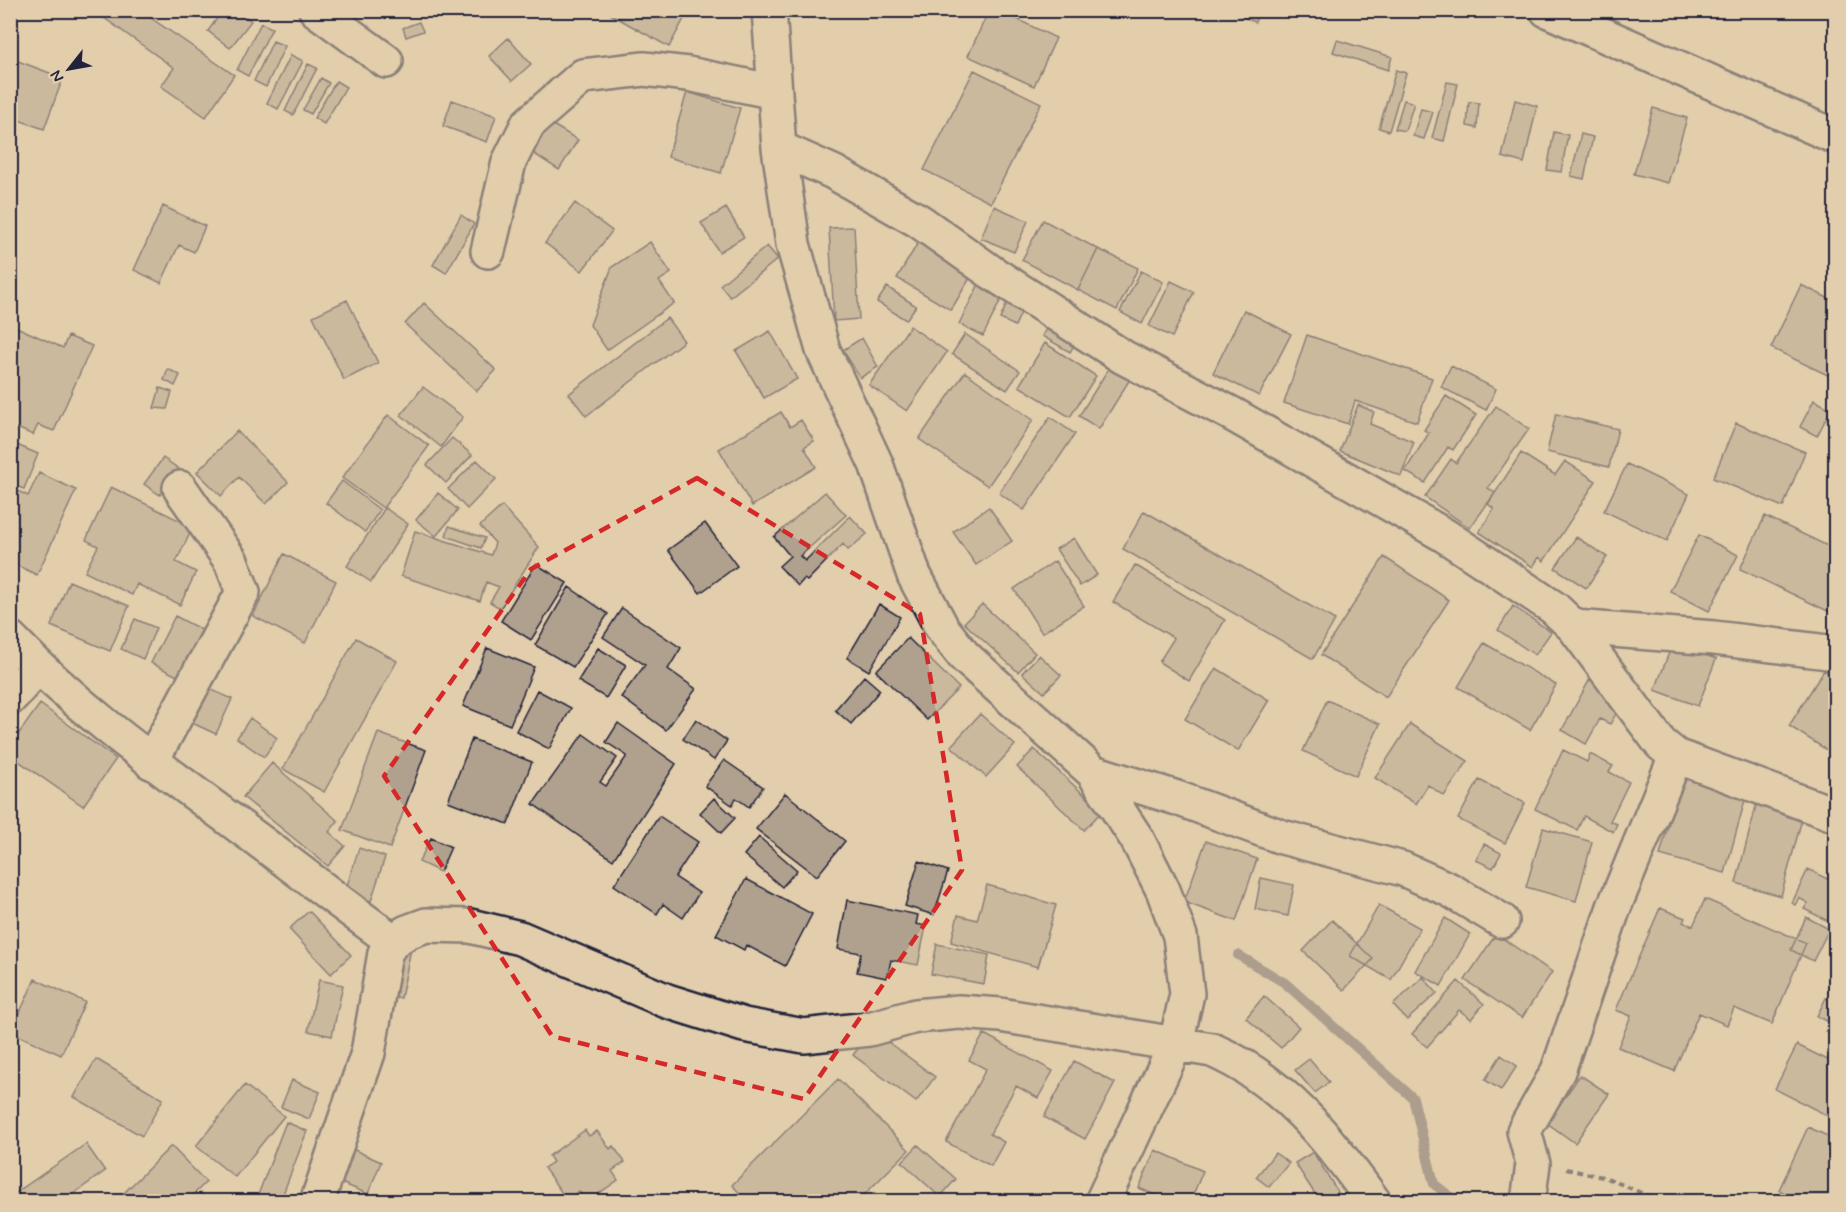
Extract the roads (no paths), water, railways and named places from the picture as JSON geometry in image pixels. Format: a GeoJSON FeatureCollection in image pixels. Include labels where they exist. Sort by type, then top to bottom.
{"type":"FeatureCollection","features":[{"type":"Feature","properties":{"kind":"street"},"geometry":{"type":"LineString","coordinates":[[316,10],[386,61]]}},
{"type":"Feature","properties":{"kind":"street"},"geometry":{"type":"LineString","coordinates":[[769,10],[779,148],[792,244],[824,350],[876,464],[914,575],[942,628],[964,656],[1093,772],[1137,839],[1163,890],[1180,936],[1187,994],[1176,1043],[1102,1202]]}},
{"type":"Feature","properties":{"kind":"street"},"geometry":{"type":"LineString","coordinates":[[1547,10],[1836,137]]}},
{"type":"Feature","properties":{"kind":"street"},"geometry":{"type":"LineString","coordinates":[[488,251],[509,162],[528,124],[583,76],[644,69],[688,74],[775,92]]}},
{"type":"Feature","properties":{"kind":"street"},"geometry":{"type":"LineString","coordinates":[[779,148],[833,172],[919,221],[991,272],[1123,357],[1232,414],[1443,535],[1554,608],[1574,627],[1661,744],[1676,756],[1836,815]]}},
{"type":"Feature","properties":{"kind":"street"},"geometry":{"type":"LineString","coordinates":[[151,762],[243,592],[231,561],[180,488]]}},
{"type":"Feature","properties":{"kind":"street"},"geometry":{"type":"LineString","coordinates":[[1574,627],[1714,638],[1836,653]]}},
{"type":"Feature","properties":{"kind":"street"},"geometry":{"type":"LineString","coordinates":[[10,638],[96,720],[287,861],[333,900],[393,941]]}},
{"type":"Feature","properties":{"kind":"street"},"geometry":{"type":"LineString","coordinates":[[10,698],[39,668]]}},
{"type":"Feature","properties":{"kind":"street"},"geometry":{"type":"LineString","coordinates":[[1528,1202],[1533,1164],[1524,1131],[1527,1122],[1558,1071],[1614,907],[1676,756]]}},
{"type":"Feature","properties":{"kind":"street"},"geometry":{"type":"LineString","coordinates":[[1093,772],[1177,798],[1282,837],[1403,869],[1450,890],[1502,921]]}},
{"type":"Feature","properties":{"kind":"street"},"geometry":{"type":"LineString","coordinates":[[316,1202],[368,1053],[385,953],[393,941],[407,932],[426,925],[470,926],[520,938],[667,1001],[744,1025],[804,1036],[869,1029],[916,1016],[959,1012],[1000,1015],[1176,1043],[1222,1054],[1242,1063],[1269,1082],[1305,1116],[1343,1158],[1374,1202]]}},
{"type":"Feature","properties":{"kind":"waterway"},"geometry":{"type":"LineString","coordinates":[[1238,955],[1285,983],[1413,1098],[1434,1184],[1457,1202]]}}]}
